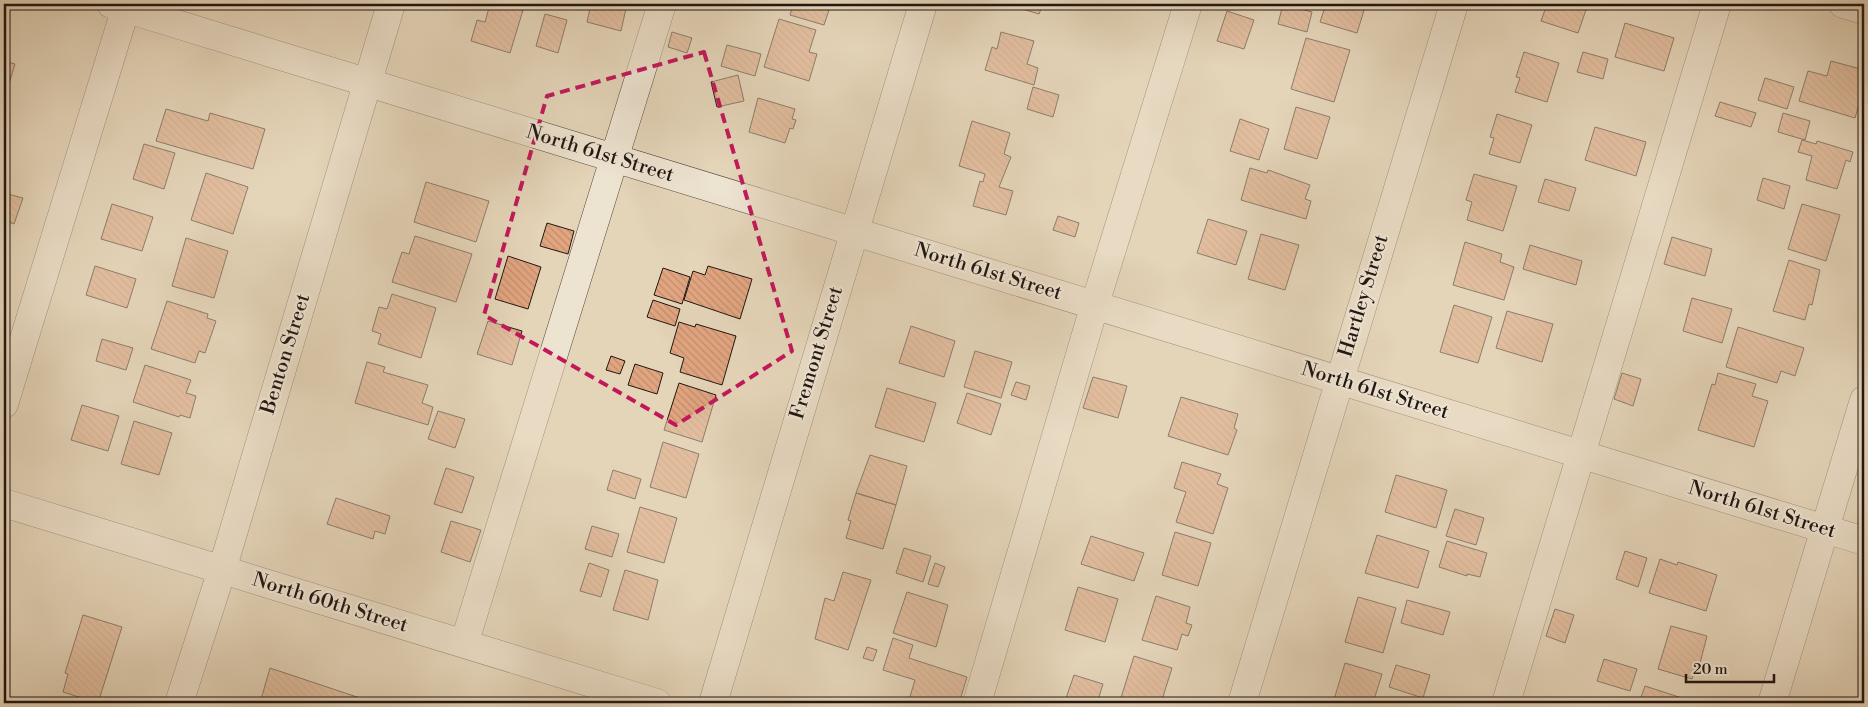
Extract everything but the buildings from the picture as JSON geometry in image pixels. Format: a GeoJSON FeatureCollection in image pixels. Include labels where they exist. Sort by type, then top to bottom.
{"type":"FeatureCollection","features":[{"type":"Feature","properties":{"kind":"street","name":"Benton Street"},"geometry":{"type":"LineString","coordinates":[[179,703],[222,570],[391,4]]}},
{"type":"Feature","properties":{"kind":"street"},"geometry":{"type":"LineString","coordinates":[[464,644],[662,4]]}},
{"type":"Feature","properties":{"kind":"street","name":"Fremont Street"},"geometry":{"type":"LineString","coordinates":[[713,703],[923,4]]}},
{"type":"Feature","properties":{"kind":"street"},"geometry":{"type":"LineString","coordinates":[[977,703],[1095,304],[1188,4]]}},
{"type":"Feature","properties":{"kind":"street","name":"Hartley Street"},"geometry":{"type":"LineString","coordinates":[[1242,703],[1338,380],[1454,4]]}},
{"type":"Feature","properties":{"kind":"street"},"geometry":{"type":"LineString","coordinates":[[1506,703],[1717,4]]}},
{"type":"Feature","properties":{"kind":"street"},"geometry":{"type":"LineString","coordinates":[[1843,4],[1864,10]]}},
{"type":"Feature","properties":{"kind":"street","name":"North 61st Street"},"geometry":{"type":"LineString","coordinates":[[121,5],[614,159],[1095,304],[1864,541]]}},
{"type":"Feature","properties":{"kind":"street"},"geometry":{"type":"LineString","coordinates":[[4,404],[121,5]]}},
{"type":"Feature","properties":{"kind":"street"},"geometry":{"type":"LineString","coordinates":[[1772,703],[1864,400]]}},
{"type":"Feature","properties":{"kind":"street","name":"North 60th Street"},"geometry":{"type":"LineString","coordinates":[[4,503],[657,703]]}},
{"type":"Feature","properties":{"kind":"highlighted area"},"geometry":{"type":"Polygon","coordinates":[[[704,52],[792,351],[676,425],[484,315],[547,96],[704,52]]]}}]}
